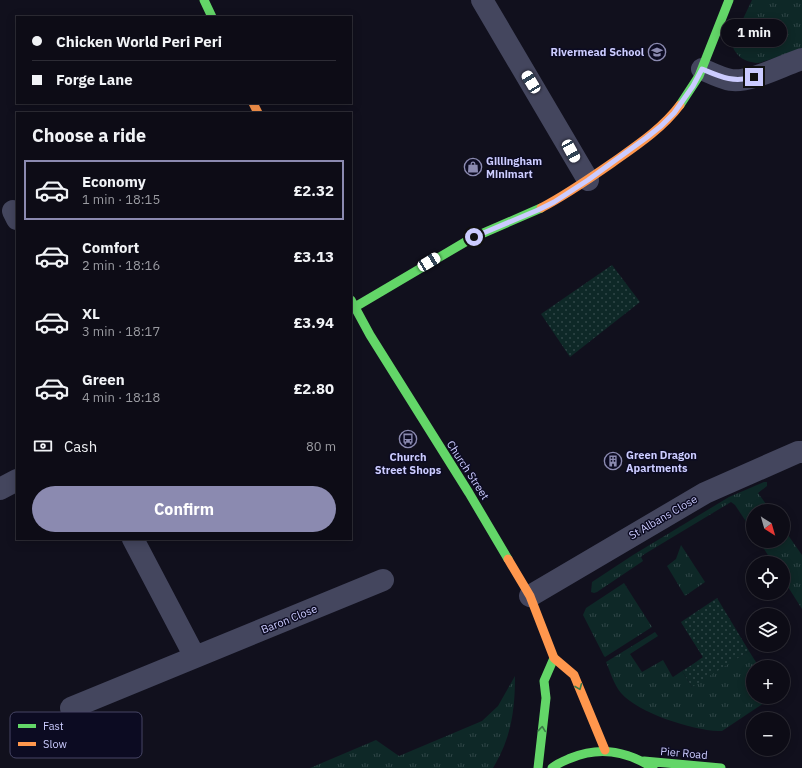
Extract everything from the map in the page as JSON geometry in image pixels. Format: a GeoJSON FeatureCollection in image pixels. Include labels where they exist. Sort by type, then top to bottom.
{"type":"FeatureCollection","features":[{"type":"Feature","properties":{"kind":"street"},"geometry":{"type":"LineString","coordinates":[[204,0],[212,16]]}},
{"type":"Feature","properties":{"kind":"street"},"geometry":{"type":"LineString","coordinates":[[482,0],[588,180]]}},
{"type":"Feature","properties":{"kind":"street"},"geometry":{"type":"LineString","coordinates":[[353,303],[474,237],[554,202],[588,180],[646,138],[664,123],[685,100],[702,69],[729,0]]}},
{"type":"Feature","properties":{"kind":"street"},"geometry":{"type":"LineString","coordinates":[[702,69],[729,79],[742,80],[802,59]]}},
{"type":"Feature","properties":{"kind":"street","name":"Church Street"},"geometry":{"type":"LineString","coordinates":[[353,303],[370,335],[497,537],[530,596],[554,658],[574,675],[605,750]]}},
{"type":"Feature","properties":{"kind":"street","name":"St Albans Close"},"geometry":{"type":"LineString","coordinates":[[530,596],[705,493],[798,452],[802,452]]}},
{"type":"Feature","properties":{"kind":"street"},"geometry":{"type":"LineString","coordinates":[[0,489],[16,481]]}},
{"type":"Feature","properties":{"kind":"street"},"geometry":{"type":"LineString","coordinates":[[134,540],[195,657]]}},
{"type":"Feature","properties":{"kind":"street","name":"Baron Close"},"geometry":{"type":"LineString","coordinates":[[71,708],[383,580]]}},
{"type":"Feature","properties":{"kind":"street"},"geometry":{"type":"LineString","coordinates":[[538,768],[546,698],[544,681],[554,658]]}},
{"type":"Feature","properties":{"kind":"street"},"geometry":{"type":"LineString","coordinates":[[552,768],[556,764],[580,753],[605,750],[625,753],[644,761],[653,768]]}},
{"type":"Feature","properties":{"kind":"street","name":"Pier Road"},"geometry":{"type":"LineString","coordinates":[[644,761],[721,768]]}},
{"type":"Feature","properties":{"kind":"green space"},"geometry":{"type":"Polygon","coordinates":[[[752,0],[802,0],[802,48],[756,63],[742,59],[736,53],[732,42],[752,0]]]}},
{"type":"Feature","properties":{"kind":"green space"},"geometry":{"type":"Polygon","coordinates":[[[612,265],[640,302],[570,357],[541,314],[612,265]]]}},
{"type":"Feature","properties":{"kind":"green space"},"geometry":{"type":"Polygon","coordinates":[[[767,482],[767,486],[758,493],[766,504],[746,504],[746,522],[735,505],[731,502],[643,555],[641,557],[643,561],[597,592],[591,592],[592,582],[633,555],[729,497],[767,482]]]}},
{"type":"Feature","properties":{"kind":"green space"},"geometry":{"type":"Polygon","coordinates":[[[790,538],[802,555],[802,609],[790,590],[790,556],[769,556],[763,548],[790,548],[790,538]]]}},
{"type":"Feature","properties":{"kind":"green space"},"geometry":{"type":"Polygon","coordinates":[[[681,545],[705,582],[685,596],[667,566],[676,559],[681,545]]]}},
{"type":"Feature","properties":{"kind":"green space"},"geometry":{"type":"Polygon","coordinates":[[[624,583],[652,627],[605,657],[583,615],[586,608],[624,583]]]}},
{"type":"Feature","properties":{"kind":"green space"},"geometry":{"type":"Polygon","coordinates":[[[717,598],[746,646],[746,652],[747,652],[692,687],[682,671],[703,657],[681,622],[717,598]]]}},
{"type":"Feature","properties":{"kind":"green space"},"geometry":{"type":"Polygon","coordinates":[[[681,622],[734,660],[750,652],[755,660],[746,660],[746,704],[762,704],[750,712],[746,712],[746,715],[722,731],[707,730],[680,724],[652,714],[640,707],[621,693],[612,678],[606,662],[655,632],[658,636],[630,654],[642,672],[663,660],[673,677],[682,671],[692,687],[692,665],[703,657],[681,622]]]}},
{"type":"Feature","properties":{"kind":"green space"},"geometry":{"type":"Polygon","coordinates":[[[515,676],[511,724],[504,746],[493,768],[310,768],[376,740],[399,756],[482,721],[498,706],[515,676]]]}},
{"type":"Feature","properties":{"kind":"traffic: fast"},"geometry":{"type":"LineString","coordinates":[[204,0],[212,16]]}},
{"type":"Feature","properties":{"kind":"traffic: fast"},"geometry":{"type":"LineString","coordinates":[[680,105],[699,76],[729,0]]}},
{"type":"Feature","properties":{"kind":"traffic: fast"},"geometry":{"type":"LineString","coordinates":[[355,307],[472,238],[541,208]]}},
{"type":"Feature","properties":{"kind":"traffic: fast"},"geometry":{"type":"LineString","coordinates":[[352,302],[370,335],[469,493],[508,559]]}},
{"type":"Feature","properties":{"kind":"traffic: fast"},"geometry":{"type":"LineString","coordinates":[[538,768],[546,698],[544,681],[554,658]]}},
{"type":"Feature","properties":{"kind":"traffic: fast"},"geometry":{"type":"LineString","coordinates":[[552,768],[561,762],[582,754],[603,751],[623,754],[643,762],[653,768]]}},
{"type":"Feature","properties":{"kind":"traffic: fast"},"geometry":{"type":"LineString","coordinates":[[644,761],[721,768]]}},
{"type":"Feature","properties":{"kind":"traffic: slow"},"geometry":{"type":"LineString","coordinates":[[254,104],[258,112]]}},
{"type":"Feature","properties":{"kind":"traffic: slow"},"geometry":{"type":"LineString","coordinates":[[541,208],[577,187],[639,144],[665,122],[680,105]]}},
{"type":"Feature","properties":{"kind":"traffic: slow"},"geometry":{"type":"LineString","coordinates":[[508,559],[530,596],[554,658],[574,675],[605,750]]}},
{"type":"Feature","properties":{"kind":"place","name":"Rivermead School"},"geometry":{"type":"Point","coordinates":[657,52]}},
{"type":"Feature","properties":{"kind":"place","name":"Gillingham Minimart"},"geometry":{"type":"Point","coordinates":[473,167]}},
{"type":"Feature","properties":{"kind":"place","name":"Church Street Shops"},"geometry":{"type":"Point","coordinates":[408,439]}},
{"type":"Feature","properties":{"kind":"place","name":"Green Dragon Apartments"},"geometry":{"type":"Point","coordinates":[613,461]}},
{"type":"Feature","properties":{"kind":"route"},"geometry":{"type":"LineString","coordinates":[[474,237],[554,202],[588,180],[646,138],[661,126],[685,100],[702,69],[733,80],[746,80],[754,77]]}}]}
